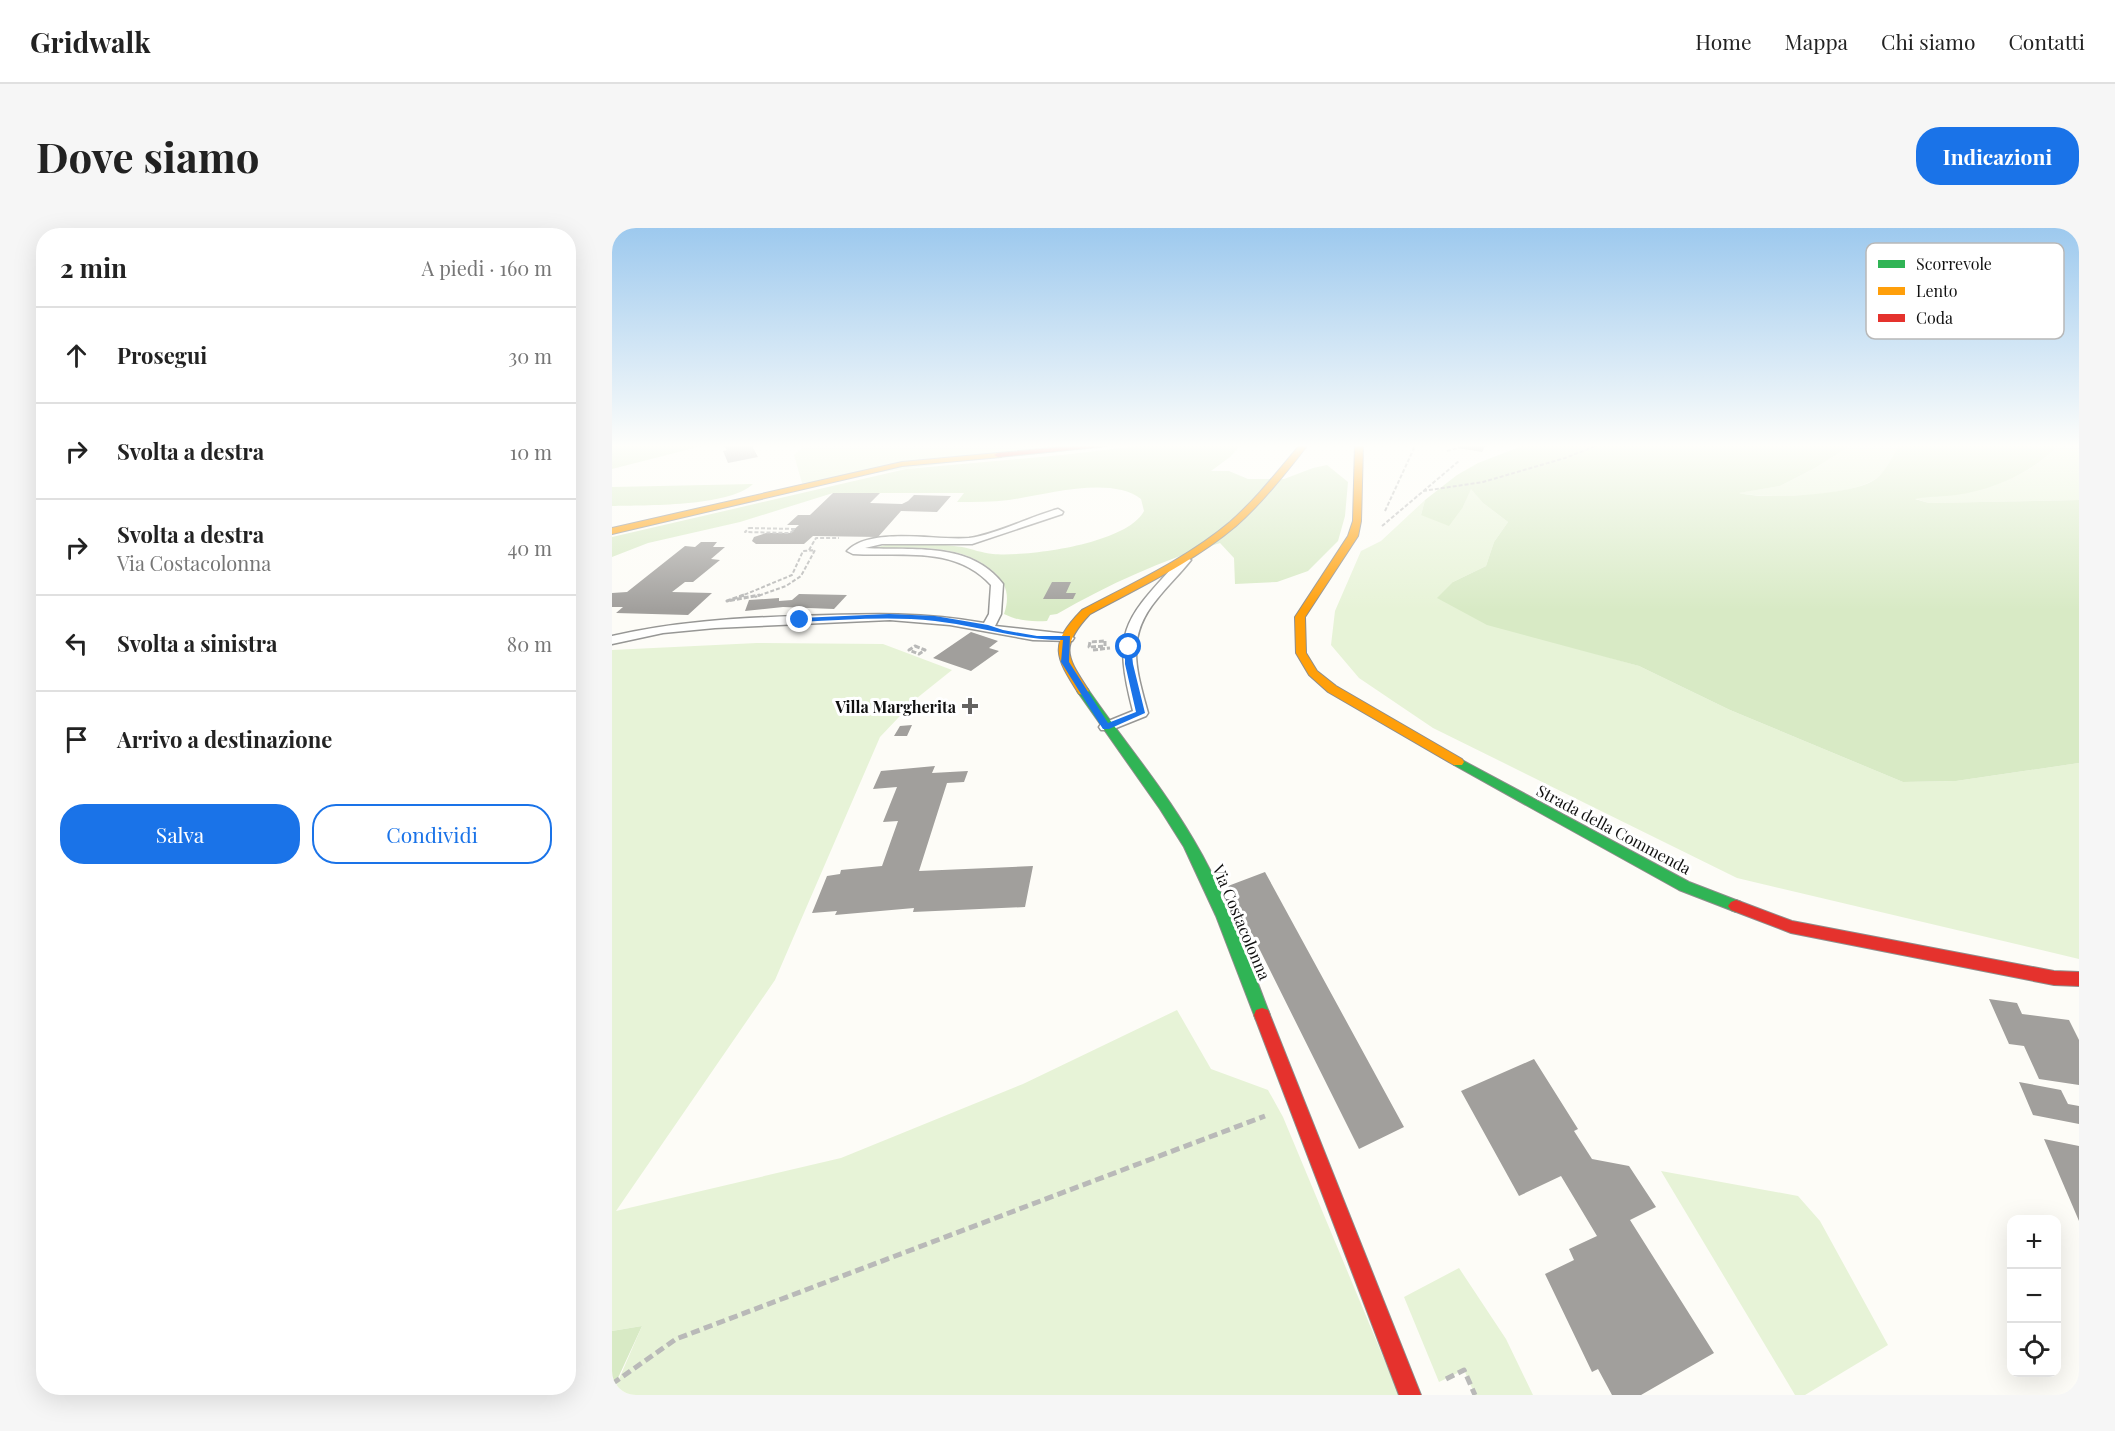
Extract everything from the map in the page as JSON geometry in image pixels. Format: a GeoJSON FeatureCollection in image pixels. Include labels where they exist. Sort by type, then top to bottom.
{"type":"FeatureCollection","features":[{"type":"Feature","properties":{"kind":"street"},"geometry":{"type":"LineString","coordinates":[[612,531],[746,500]]}},
{"type":"Feature","properties":{"kind":"street"},"geometry":{"type":"LineString","coordinates":[[1067,638],[1074,624],[1086,612],[1189,556],[1238,519],[1255,500]]}},
{"type":"Feature","properties":{"kind":"street","name":"Strada della Commenda"},"geometry":{"type":"LineString","coordinates":[[1358,500],[1357,521],[1353,536],[1308,601],[1300,617],[1301,653],[1313,673],[1332,689],[1401,731],[1695,890],[1791,927],[2054,978],[2079,980]]}},
{"type":"Feature","properties":{"kind":"street","name":"Via Costacolonna"},"geometry":{"type":"LineString","coordinates":[[1067,638],[1065,662],[1106,727],[1176,820],[1213,888],[1410,1395]]}},
{"type":"Feature","properties":{"kind":"lane"},"geometry":{"type":"LineString","coordinates":[[988,627],[995,614],[997,584],[980,567],[951,557],[922,552],[853,551],[866,543],[882,541],[972,542],[1058,512]]}},
{"type":"Feature","properties":{"kind":"lane"},"geometry":{"type":"LineString","coordinates":[[1106,727],[1141,713],[1129,664],[1131,627],[1142,610],[1189,556]]}},
{"type":"Feature","properties":{"kind":"lane"},"geometry":{"type":"LineString","coordinates":[[612,640],[649,630],[889,616],[935,619],[988,627],[1001,632],[1037,638],[1067,638]]}},
{"type":"Feature","properties":{"kind":"path"},"geometry":{"type":"LineString","coordinates":[[1390,500],[1376,530],[1391,521],[1413,500]]}},
{"type":"Feature","properties":{"kind":"path"},"geometry":{"type":"LineString","coordinates":[[749,528],[795,529],[790,533],[771,533],[745,532],[749,528]]}},
{"type":"Feature","properties":{"kind":"path"},"geometry":{"type":"LineString","coordinates":[[815,550],[798,578],[755,597],[742,601],[728,601],[763,589],[792,574],[803,551],[815,550]]}},
{"type":"Feature","properties":{"kind":"path"},"geometry":{"type":"LineString","coordinates":[[1092,650],[1105,649]]}},
{"type":"Feature","properties":{"kind":"path"},"geometry":{"type":"LineString","coordinates":[[612,1384],[676,1339],[1297,1104]]}},
{"type":"Feature","properties":{"kind":"path"},"geometry":{"type":"LineString","coordinates":[[1464,1370],[1475,1395]]}},
{"type":"Feature","properties":{"kind":"green space"},"geometry":{"type":"Polygon","coordinates":[[[612,500],[709,500],[665,505],[612,506],[612,500]]]}},
{"type":"Feature","properties":{"kind":"green space"},"geometry":{"type":"Polygon","coordinates":[[[770,500],[809,500],[740,522],[648,543],[612,557],[612,537],[770,500]]]}},
{"type":"Feature","properties":{"kind":"green space"},"geometry":{"type":"Polygon","coordinates":[[[958,500],[1001,500],[976,502],[957,502],[958,500]]]}},
{"type":"Feature","properties":{"kind":"green space"},"geometry":{"type":"Polygon","coordinates":[[[1141,500],[1346,500],[1338,541],[1308,571],[1277,582],[1235,584],[1234,558],[1220,543],[1136,574],[1057,614],[1050,615],[1047,621],[1020,620],[1004,614],[1007,596],[1002,581],[981,562],[951,551],[935,549],[870,549],[892,544],[915,543],[962,547],[993,554],[1051,550],[1098,540],[1118,532],[1134,522],[1144,511],[1141,500]]]}},
{"type":"Feature","properties":{"kind":"green space"},"geometry":{"type":"Polygon","coordinates":[[[1425,500],[1421,515],[1463,507],[1466,500],[1481,500],[1508,522],[1494,542],[1486,566],[1453,582],[1565,645],[1639,666],[1730,710],[1903,782],[1956,781],[2079,763],[2079,959],[1737,878],[1433,728],[1359,678],[1331,645],[1335,611],[1361,551],[1381,541],[1425,500]]]}},
{"type":"Feature","properties":{"kind":"green space"},"geometry":{"type":"Polygon","coordinates":[[[1425,500],[1466,500],[1449,526],[1421,515],[1425,500]]]}},
{"type":"Feature","properties":{"kind":"green space"},"geometry":{"type":"Polygon","coordinates":[[[1481,500],[1920,500],[1929,503],[2079,500],[2079,763],[1956,781],[1903,782],[1730,710],[1639,666],[1487,625],[1437,598],[1453,582],[1486,566],[1494,542],[1508,522],[1481,500]]]}},
{"type":"Feature","properties":{"kind":"green space"},"geometry":{"type":"Polygon","coordinates":[[[1921,500],[2056,500],[1929,503],[1921,500]]]}},
{"type":"Feature","properties":{"kind":"green space"},"geometry":{"type":"Polygon","coordinates":[[[757,643],[883,644],[952,670],[917,698],[880,737],[775,980],[616,1211],[841,1158],[1023,1084],[1177,1010],[1211,1069],[1268,1090],[1283,1117],[1399,1395],[612,1395],[642,1326],[612,1331],[612,650],[757,643]]]}},
{"type":"Feature","properties":{"kind":"green space"},"geometry":{"type":"Polygon","coordinates":[[[1661,1171],[1798,1196],[1820,1221],[1888,1345],[1805,1395],[1795,1395],[1661,1171]]]}},
{"type":"Feature","properties":{"kind":"green space"},"geometry":{"type":"Polygon","coordinates":[[[1459,1268],[1506,1339],[1533,1395],[1475,1395],[1464,1370],[1439,1382],[1404,1297],[1459,1268]]]}},
{"type":"Feature","properties":{"kind":"green space"},"geometry":{"type":"Polygon","coordinates":[[[642,1326],[612,1391],[612,1331],[642,1326]]]}},
{"type":"Feature","properties":{"kind":"building"},"geometry":{"type":"Polygon","coordinates":[[[825,500],[873,500],[870,503],[902,504],[909,500],[947,500],[937,512],[901,511],[878,537],[813,536],[804,544],[756,544],[752,541],[754,537],[766,533],[790,533],[799,525],[787,525],[798,515],[810,515],[825,500]]]}},
{"type":"Feature","properties":{"kind":"building"},"geometry":{"type":"Polygon","coordinates":[[[701,542],[717,542],[713,547],[725,547],[711,559],[720,560],[693,582],[685,582],[672,592],[712,593],[688,615],[616,613],[623,607],[612,607],[612,593],[627,592],[685,546],[695,547],[701,542]]]}},
{"type":"Feature","properties":{"kind":"building"},"geometry":{"type":"Polygon","coordinates":[[[1052,582],[1071,582],[1066,593],[1076,593],[1073,599],[1043,599],[1052,582]]]}},
{"type":"Feature","properties":{"kind":"building"},"geometry":{"type":"Polygon","coordinates":[[[799,594],[847,595],[834,609],[783,607],[745,611],[749,600],[779,598],[779,601],[792,600],[799,594]]]}},
{"type":"Feature","properties":{"kind":"building"},"geometry":{"type":"Polygon","coordinates":[[[971,632],[998,641],[989,648],[999,651],[971,671],[933,658],[971,632]]]}},
{"type":"Feature","properties":{"kind":"building"},"geometry":{"type":"Polygon","coordinates":[[[912,725],[907,736],[894,736],[900,726],[912,725]]]}},
{"type":"Feature","properties":{"kind":"building"},"geometry":{"type":"Polygon","coordinates":[[[935,766],[932,773],[968,771],[964,782],[947,783],[919,871],[1033,866],[1025,907],[913,912],[914,908],[835,915],[837,911],[812,913],[827,876],[840,874],[841,870],[882,866],[898,821],[883,822],[897,787],[873,789],[881,771],[935,766]]]}},
{"type":"Feature","properties":{"kind":"building"},"geometry":{"type":"Polygon","coordinates":[[[1265,872],[1404,1127],[1359,1149],[1228,886],[1265,872]]]}},
{"type":"Feature","properties":{"kind":"building"},"geometry":{"type":"Polygon","coordinates":[[[1989,999],[2017,1003],[2022,1014],[2069,1020],[2079,1040],[2079,1085],[2039,1079],[2024,1046],[2009,1044],[1989,999]]]}},
{"type":"Feature","properties":{"kind":"building"},"geometry":{"type":"Polygon","coordinates":[[[1534,1059],[1578,1129],[1574,1131],[1592,1159],[1629,1166],[1656,1207],[1630,1220],[1714,1353],[1641,1395],[1612,1395],[1598,1369],[1592,1372],[1545,1274],[1574,1260],[1569,1249],[1597,1236],[1561,1176],[1519,1196],[1461,1091],[1534,1059]]]}},
{"type":"Feature","properties":{"kind":"building"},"geometry":{"type":"Polygon","coordinates":[[[2019,1082],[2061,1090],[2068,1104],[2079,1106],[2079,1124],[2033,1115],[2019,1082]]]}},
{"type":"Feature","properties":{"kind":"building"},"geometry":{"type":"Polygon","coordinates":[[[2044,1139],[2079,1146],[2079,1221],[2044,1139]]]}},
{"type":"Feature","properties":{"kind":"traffic: fast"},"geometry":{"type":"LineString","coordinates":[[1083,691],[1165,805],[1190,845],[1224,916],[1262,1015]]}},
{"type":"Feature","properties":{"kind":"traffic: fast"},"geometry":{"type":"LineString","coordinates":[[1458,762],[1684,886],[1736,906]]}},
{"type":"Feature","properties":{"kind":"traffic: slow"},"geometry":{"type":"LineString","coordinates":[[612,531],[744,500]]}},
{"type":"Feature","properties":{"kind":"traffic: slow"},"geometry":{"type":"LineString","coordinates":[[1083,691],[1068,669],[1064,655],[1069,634],[1081,617],[1086,612],[1190,556],[1233,524],[1256,500]]}},
{"type":"Feature","properties":{"kind":"traffic: slow"},"geometry":{"type":"LineString","coordinates":[[1358,500],[1357,521],[1353,536],[1300,617],[1301,653],[1313,673],[1332,689],[1458,762]]}},
{"type":"Feature","properties":{"kind":"traffic: jam"},"geometry":{"type":"LineString","coordinates":[[1736,906],[1791,927],[2054,978],[2079,979]]}},
{"type":"Feature","properties":{"kind":"traffic: jam"},"geometry":{"type":"LineString","coordinates":[[1262,1015],[1410,1395]]}},
{"type":"Feature","properties":{"kind":"place","name":"Villa Margherita"},"geometry":{"type":"Point","coordinates":[970,706]}},
{"type":"Feature","properties":{"kind":"route"},"geometry":{"type":"LineString","coordinates":[[800,620],[889,616],[935,619],[988,627],[1001,632],[1037,638],[1067,638],[1065,662],[1106,727],[1141,713],[1129,664],[1129,647]]}}]}
